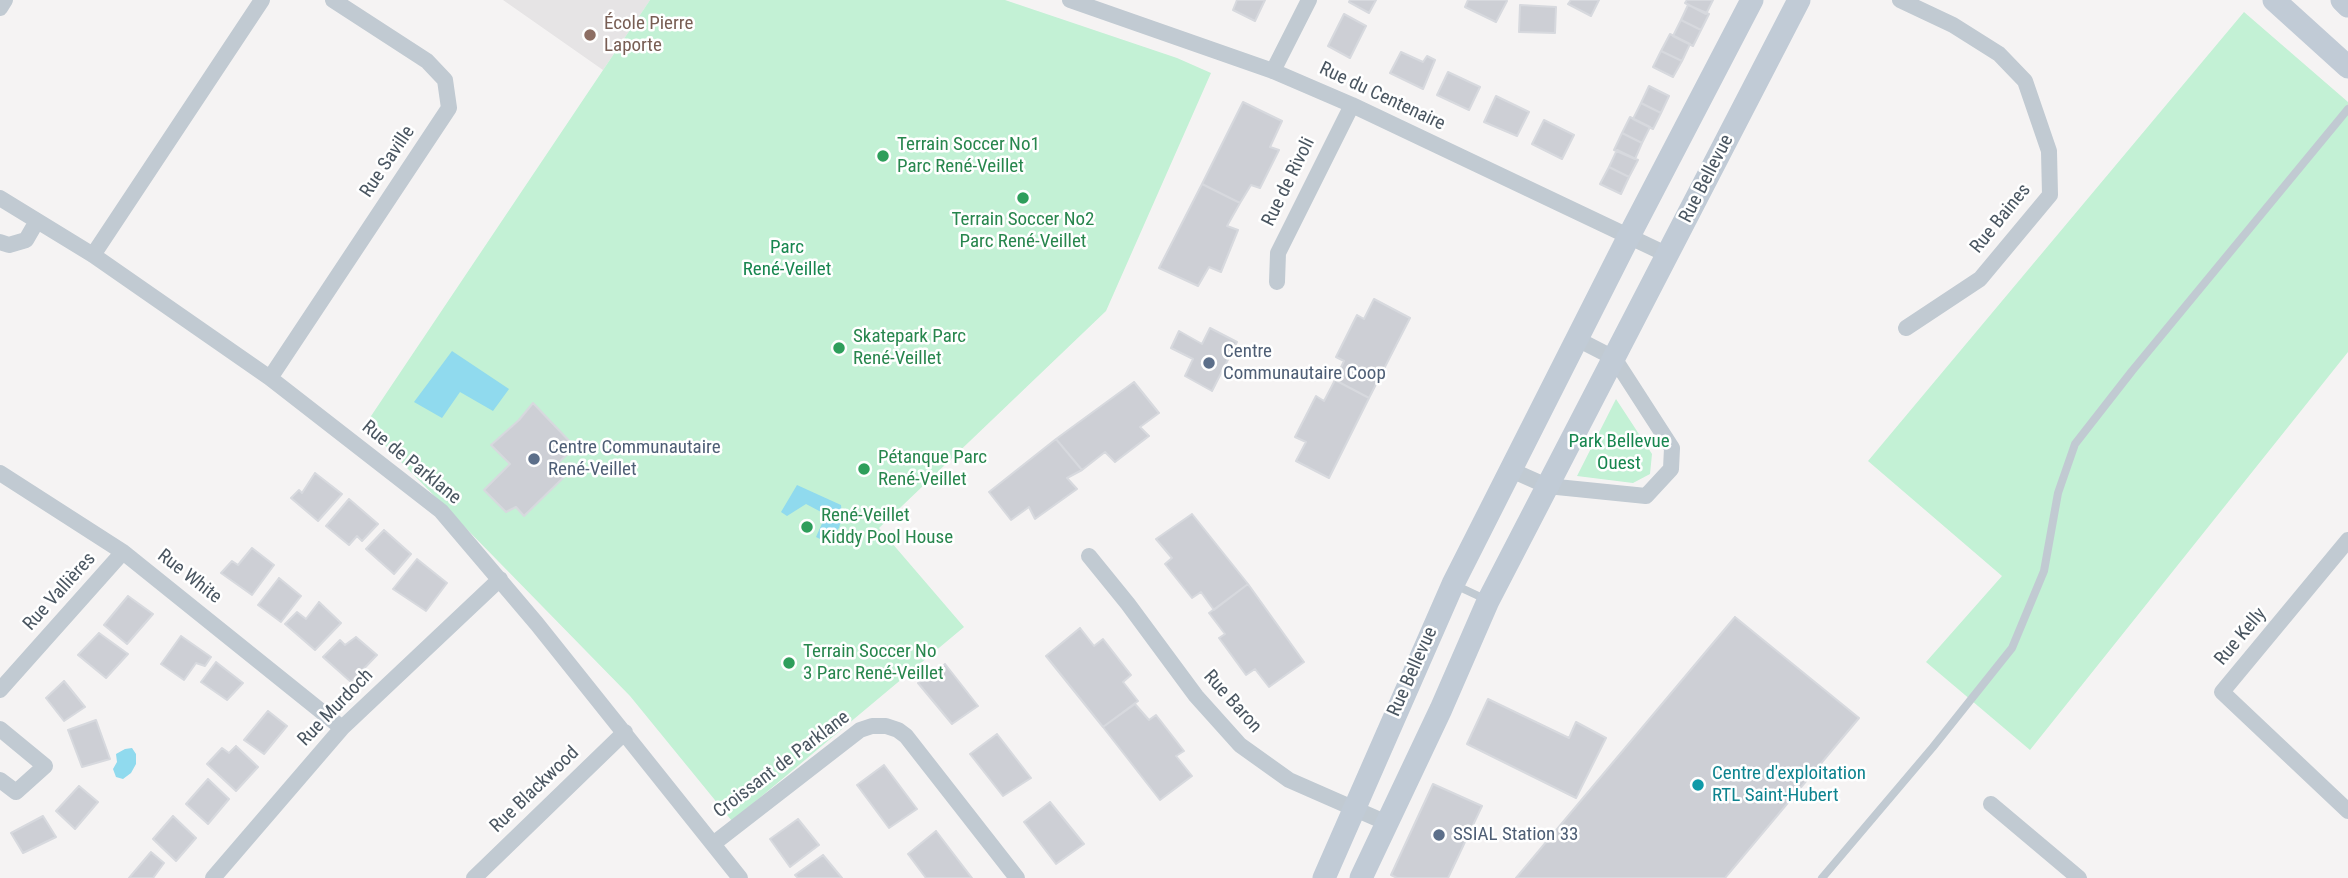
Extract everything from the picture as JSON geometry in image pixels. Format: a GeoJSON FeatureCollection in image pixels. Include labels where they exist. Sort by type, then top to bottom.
{"type":"FeatureCollection","features":[{"type":"Feature","properties":{"kind":"street"},"geometry":{"type":"LineString","coordinates":[[0,8],[5,0]]}},
{"type":"Feature","properties":{"kind":"street"},"geometry":{"type":"LineString","coordinates":[[93,256],[262,0]]}},
{"type":"Feature","properties":{"kind":"street","name":"Rue Saville"},"geometry":{"type":"LineString","coordinates":[[270,378],[449,108],[445,80],[426,61],[333,0]]}},
{"type":"Feature","properties":{"kind":"street"},"geometry":{"type":"LineString","coordinates":[[1273,71],[1309,0]]}},
{"type":"Feature","properties":{"kind":"street","name":"Rue Bellevue"},"geometry":{"type":"LineString","coordinates":[[1324,878],[1352,808],[1453,584],[1752,0]]}},
{"type":"Feature","properties":{"kind":"street","name":"Rue Bellevue"},"geometry":{"type":"LineString","coordinates":[[1361,878],[1441,709],[1488,601],[1799,0]]}},
{"type":"Feature","properties":{"kind":"street","name":"Rue Baines"},"geometry":{"type":"LineString","coordinates":[[1900,0],[1953,25],[1999,54],[2025,81],[2049,151],[2050,195],[1980,278],[1906,328]]}},
{"type":"Feature","properties":{"kind":"street"},"geometry":{"type":"LineString","coordinates":[[2274,0],[2348,67]]}},
{"type":"Feature","properties":{"kind":"street"},"geometry":{"type":"LineString","coordinates":[[2342,0],[2348,6]]}},
{"type":"Feature","properties":{"kind":"street","name":"Rue du Centenaire"},"geometry":{"type":"LineString","coordinates":[[1080,2],[1273,71],[1668,255]]}},
{"type":"Feature","properties":{"kind":"street","name":"Rue de Rivoli"},"geometry":{"type":"LineString","coordinates":[[1277,282],[1278,253],[1352,106]]}},
{"type":"Feature","properties":{"kind":"street","name":"Rue de Parklane"},"geometry":{"type":"LineString","coordinates":[[0,198],[93,256],[270,378],[441,511],[625,732],[740,878]]}},
{"type":"Feature","properties":{"kind":"street"},"geometry":{"type":"LineString","coordinates":[[0,242],[9,245],[26,240],[37,221]]}},
{"type":"Feature","properties":{"kind":"street"},"geometry":{"type":"LineString","coordinates":[[1511,470],[1547,486],[1646,496],[1671,469],[1672,448],[1614,358],[1577,339]]}},
{"type":"Feature","properties":{"kind":"street","name":"Rue White"},"geometry":{"type":"LineString","coordinates":[[0,472],[122,552],[342,728]]}},
{"type":"Feature","properties":{"kind":"street","name":"Rue Kelly"},"geometry":{"type":"LineString","coordinates":[[2348,540],[2222,692],[2348,811]]}},
{"type":"Feature","properties":{"kind":"street","name":"Rue Vallières"},"geometry":{"type":"LineString","coordinates":[[0,690],[122,552]]}},
{"type":"Feature","properties":{"kind":"street","name":"Rue Baron"},"geometry":{"type":"LineString","coordinates":[[1089,556],[1196,696],[1240,745],[1289,780],[1387,824]]}},
{"type":"Feature","properties":{"kind":"street","name":"Rue Murdoch"},"geometry":{"type":"LineString","coordinates":[[213,878],[342,728],[500,579]]}},
{"type":"Feature","properties":{"kind":"street","name":"Croissant de Parklane"},"geometry":{"type":"LineString","coordinates":[[713,844],[860,730],[872,726],[886,726],[906,736],[1017,878]]}},
{"type":"Feature","properties":{"kind":"street"},"geometry":{"type":"LineString","coordinates":[[0,729],[45,766],[16,792],[0,780]]}},
{"type":"Feature","properties":{"kind":"street","name":"Rue Blackwood"},"geometry":{"type":"LineString","coordinates":[[474,878],[625,732]]}},
{"type":"Feature","properties":{"kind":"street"},"geometry":{"type":"LineString","coordinates":[[1991,804],[2070,875]]}},
{"type":"Feature","properties":{"kind":"lane"},"geometry":{"type":"LineString","coordinates":[[1822,878],[1933,747],[2012,648],[2045,571],[2057,493],[2076,444],[2132,371],[2348,109]]}},
{"type":"Feature","properties":{"kind":"lane"},"geometry":{"type":"LineString","coordinates":[[1453,584],[1488,601]]}},
{"type":"Feature","properties":{"kind":"shaded area","name":"École Pierre Laporte"},"geometry":{"type":"Polygon","coordinates":[[[503,0],[650,0],[603,70],[503,0]]]}},
{"type":"Feature","properties":{"kind":"green space","name":"Parc René-Veillet"},"geometry":{"type":"Polygon","coordinates":[[[650,0],[1005,0],[1177,58],[1211,73],[1106,311],[879,528],[964,627],[732,821],[630,696],[365,425],[650,0]]]}},
{"type":"Feature","properties":{"kind":"green space"},"geometry":{"type":"Polygon","coordinates":[[[2244,12],[2348,102],[2348,352],[2030,750],[1926,662],[2002,576],[1868,461],[2244,12]]]}},
{"type":"Feature","properties":{"kind":"green space","name":"Park Bellevue Ouest"},"geometry":{"type":"Polygon","coordinates":[[[1616,399],[1652,454],[1650,474],[1633,483],[1577,476],[1616,399]]]}},
{"type":"Feature","properties":{"kind":"water"},"geometry":{"type":"Polygon","coordinates":[[[452,351],[509,389],[493,411],[460,392],[442,418],[414,402],[452,351]]]}},
{"type":"Feature","properties":{"kind":"water"},"geometry":{"type":"Polygon","coordinates":[[[797,485],[841,505],[842,518],[839,528],[826,542],[816,537],[824,519],[823,513],[806,504],[787,516],[781,512],[797,485]]]}},
{"type":"Feature","properties":{"kind":"water"},"geometry":{"type":"Polygon","coordinates":[[[132,748],[136,754],[136,764],[131,773],[123,779],[116,777],[113,769],[117,762],[116,754],[132,748]]]}},
{"type":"Feature","properties":{"kind":"building"},"geometry":{"type":"Polygon","coordinates":[[[1237,0],[1265,0],[1255,21],[1233,10],[1237,0]]]}},
{"type":"Feature","properties":{"kind":"building"},"geometry":{"type":"Polygon","coordinates":[[[1376,0],[1369,13],[1349,2],[1376,0]]]}},
{"type":"Feature","properties":{"kind":"building"},"geometry":{"type":"Polygon","coordinates":[[[1468,0],[1507,1],[1496,22],[1465,7],[1468,0]]]}},
{"type":"Feature","properties":{"kind":"building"},"geometry":{"type":"Polygon","coordinates":[[[1571,0],[1599,0],[1591,16],[1568,4],[1571,0]]]}},
{"type":"Feature","properties":{"kind":"building"},"geometry":{"type":"Polygon","coordinates":[[[1687,0],[1713,0],[1706,14],[1685,3],[1687,0]]]}},
{"type":"Feature","properties":{"kind":"building"},"geometry":{"type":"Polygon","coordinates":[[[1520,5],[1556,7],[1555,33],[1519,32],[1520,5]]]}},
{"type":"Feature","properties":{"kind":"building"},"geometry":{"type":"Polygon","coordinates":[[[1688,5],[1709,14],[1701,30],[1681,20],[1688,5]]]}},
{"type":"Feature","properties":{"kind":"building"},"geometry":{"type":"Polygon","coordinates":[[[1344,14],[1366,26],[1350,58],[1328,46],[1344,14]]]}},
{"type":"Feature","properties":{"kind":"building"},"geometry":{"type":"Polygon","coordinates":[[[1681,20],[1701,30],[1693,46],[1673,36],[1681,20]]]}},
{"type":"Feature","properties":{"kind":"building"},"geometry":{"type":"Polygon","coordinates":[[[1670,34],[1690,44],[1682,61],[1661,51],[1670,34]]]}},
{"type":"Feature","properties":{"kind":"building"},"geometry":{"type":"Polygon","coordinates":[[[1661,51],[1682,61],[1673,77],[1653,67],[1661,51]]]}},
{"type":"Feature","properties":{"kind":"building"},"geometry":{"type":"Polygon","coordinates":[[[1401,52],[1423,62],[1427,56],[1435,60],[1423,89],[1390,73],[1401,52]]]}},
{"type":"Feature","properties":{"kind":"building"},"geometry":{"type":"Polygon","coordinates":[[[1448,72],[1480,87],[1469,110],[1437,95],[1448,72]]]}},
{"type":"Feature","properties":{"kind":"building"},"geometry":{"type":"Polygon","coordinates":[[[1649,86],[1669,96],[1661,113],[1641,103],[1649,86]]]}},
{"type":"Feature","properties":{"kind":"building"},"geometry":{"type":"Polygon","coordinates":[[[1496,96],[1529,112],[1517,136],[1484,122],[1496,96]]]}},
{"type":"Feature","properties":{"kind":"building"},"geometry":{"type":"Polygon","coordinates":[[[1243,102],[1282,121],[1270,147],[1279,150],[1260,188],[1251,185],[1240,203],[1202,184],[1243,102]]]}},
{"type":"Feature","properties":{"kind":"building"},"geometry":{"type":"Polygon","coordinates":[[[1641,103],[1661,113],[1653,129],[1633,119],[1641,103]]]}},
{"type":"Feature","properties":{"kind":"building"},"geometry":{"type":"Polygon","coordinates":[[[1630,117],[1650,127],[1642,143],[1622,133],[1630,117]]]}},
{"type":"Feature","properties":{"kind":"building"},"geometry":{"type":"Polygon","coordinates":[[[1544,120],[1574,135],[1562,159],[1532,144],[1544,120]]]}},
{"type":"Feature","properties":{"kind":"building"},"geometry":{"type":"Polygon","coordinates":[[[1622,133],[1642,143],[1635,159],[1614,150],[1622,133]]]}},
{"type":"Feature","properties":{"kind":"building"},"geometry":{"type":"Polygon","coordinates":[[[1617,150],[1638,160],[1629,177],[1609,167],[1617,150]]]}},
{"type":"Feature","properties":{"kind":"building"},"geometry":{"type":"Polygon","coordinates":[[[1609,167],[1629,177],[1621,194],[1600,184],[1609,167]]]}},
{"type":"Feature","properties":{"kind":"building"},"geometry":{"type":"Polygon","coordinates":[[[1202,184],[1240,203],[1227,226],[1238,230],[1221,272],[1209,267],[1198,286],[1159,268],[1202,184]]]}},
{"type":"Feature","properties":{"kind":"building"},"geometry":{"type":"Polygon","coordinates":[[[1374,299],[1410,318],[1369,398],[1335,380],[1344,361],[1336,357],[1357,315],[1364,319],[1374,299]]]}},
{"type":"Feature","properties":{"kind":"building","name":"Centre Communautaire Coop"},"geometry":{"type":"Polygon","coordinates":[[[1210,328],[1237,342],[1212,391],[1185,376],[1193,359],[1171,348],[1179,331],[1202,344],[1210,328]]]}},
{"type":"Feature","properties":{"kind":"building"},"geometry":{"type":"Polygon","coordinates":[[[1335,380],[1369,398],[1329,478],[1296,461],[1306,442],[1295,437],[1316,396],[1324,401],[1335,380]]]}},
{"type":"Feature","properties":{"kind":"building"},"geometry":{"type":"Polygon","coordinates":[[[1134,382],[1159,413],[1140,427],[1149,436],[1115,462],[1105,452],[1082,470],[1056,439],[1134,382]]]}},
{"type":"Feature","properties":{"kind":"building","name":"Centre Communautaire René-Veillet"},"geometry":{"type":"Polygon","coordinates":[[[533,403],[575,447],[555,466],[565,476],[524,516],[516,507],[506,512],[484,490],[510,464],[491,445],[519,420],[533,403]]]}},
{"type":"Feature","properties":{"kind":"building"},"geometry":{"type":"Polygon","coordinates":[[[1056,439],[1082,470],[1067,478],[1077,489],[1035,519],[1029,507],[1011,520],[989,492],[1056,439]]]}},
{"type":"Feature","properties":{"kind":"building"},"geometry":{"type":"Polygon","coordinates":[[[315,473],[342,494],[318,521],[291,498],[299,490],[302,493],[315,473]]]}},
{"type":"Feature","properties":{"kind":"building"},"geometry":{"type":"Polygon","coordinates":[[[349,499],[378,524],[362,541],[357,536],[349,545],[326,526],[349,499]]]}},
{"type":"Feature","properties":{"kind":"building"},"geometry":{"type":"Polygon","coordinates":[[[1192,514],[1248,584],[1214,610],[1201,592],[1192,598],[1165,564],[1172,558],[1156,539],[1192,514]]]}},
{"type":"Feature","properties":{"kind":"building"},"geometry":{"type":"Polygon","coordinates":[[[384,530],[411,554],[394,574],[366,549],[384,530]]]}},
{"type":"Feature","properties":{"kind":"building"},"geometry":{"type":"Polygon","coordinates":[[[252,548],[274,565],[252,595],[221,573],[232,561],[238,565],[252,548]]]}},
{"type":"Feature","properties":{"kind":"building"},"geometry":{"type":"Polygon","coordinates":[[[417,559],[447,583],[426,611],[393,589],[417,559]]]}},
{"type":"Feature","properties":{"kind":"building"},"geometry":{"type":"Polygon","coordinates":[[[279,578],[301,596],[281,622],[258,605],[279,578]]]}},
{"type":"Feature","properties":{"kind":"building"},"geometry":{"type":"Polygon","coordinates":[[[1248,584],[1304,662],[1269,687],[1255,669],[1246,675],[1219,638],[1225,634],[1209,613],[1248,584]]]}},
{"type":"Feature","properties":{"kind":"building"},"geometry":{"type":"Polygon","coordinates":[[[128,596],[153,614],[127,644],[104,625],[128,596]]]}},
{"type":"Feature","properties":{"kind":"building"},"geometry":{"type":"Polygon","coordinates":[[[319,602],[341,623],[315,650],[285,624],[297,612],[306,619],[319,602]]]}},
{"type":"Feature","properties":{"kind":"building","name":"Centre d'exploitation RTL Saint-Hubert"},"geometry":{"type":"Polygon","coordinates":[[[1735,617],[1859,718],[1725,878],[1516,878],[1735,617]]]}},
{"type":"Feature","properties":{"kind":"building"},"geometry":{"type":"Polygon","coordinates":[[[1080,628],[1094,646],[1103,639],[1131,675],[1123,682],[1138,701],[1103,727],[1046,656],[1080,628]]]}},
{"type":"Feature","properties":{"kind":"building"},"geometry":{"type":"Polygon","coordinates":[[[99,633],[128,654],[106,678],[78,655],[99,633]]]}},
{"type":"Feature","properties":{"kind":"building"},"geometry":{"type":"Polygon","coordinates":[[[181,636],[211,657],[205,666],[196,663],[184,680],[161,664],[181,636]]]}},
{"type":"Feature","properties":{"kind":"building"},"geometry":{"type":"Polygon","coordinates":[[[356,637],[377,655],[351,682],[323,657],[340,640],[345,645],[356,637]]]}},
{"type":"Feature","properties":{"kind":"building"},"geometry":{"type":"Polygon","coordinates":[[[216,662],[243,683],[227,700],[201,682],[216,662]]]}},
{"type":"Feature","properties":{"kind":"building"},"geometry":{"type":"Polygon","coordinates":[[[945,664],[978,706],[952,724],[918,683],[945,664]]]}},
{"type":"Feature","properties":{"kind":"building"},"geometry":{"type":"Polygon","coordinates":[[[64,681],[85,707],[64,721],[46,698],[64,681]]]}},
{"type":"Feature","properties":{"kind":"building"},"geometry":{"type":"Polygon","coordinates":[[[1488,699],[1569,738],[1576,722],[1606,738],[1576,798],[1467,744],[1488,699]]]}},
{"type":"Feature","properties":{"kind":"building"},"geometry":{"type":"Polygon","coordinates":[[[1135,704],[1149,720],[1156,715],[1184,751],[1176,756],[1192,776],[1160,800],[1103,727],[1135,704]]]}},
{"type":"Feature","properties":{"kind":"building"},"geometry":{"type":"Polygon","coordinates":[[[268,711],[287,726],[264,754],[244,740],[268,711]]]}},
{"type":"Feature","properties":{"kind":"building"},"geometry":{"type":"Polygon","coordinates":[[[96,720],[110,759],[82,767],[68,730],[96,720]]]}},
{"type":"Feature","properties":{"kind":"building"},"geometry":{"type":"Polygon","coordinates":[[[997,734],[1031,778],[1003,796],[970,754],[997,734]]]}},
{"type":"Feature","properties":{"kind":"building"},"geometry":{"type":"Polygon","coordinates":[[[236,746],[258,767],[236,791],[207,764],[222,748],[229,753],[236,746]]]}},
{"type":"Feature","properties":{"kind":"building"},"geometry":{"type":"Polygon","coordinates":[[[884,765],[917,809],[889,828],[857,785],[884,765]]]}},
{"type":"Feature","properties":{"kind":"building"},"geometry":{"type":"Polygon","coordinates":[[[208,779],[229,799],[208,824],[186,804],[208,779]]]}},
{"type":"Feature","properties":{"kind":"building","name":"SSIAL Station 33"},"geometry":{"type":"Polygon","coordinates":[[[1433,784],[1482,806],[1448,878],[1397,878],[1391,875],[1433,784]]]}},
{"type":"Feature","properties":{"kind":"building"},"geometry":{"type":"Polygon","coordinates":[[[79,786],[98,802],[75,829],[56,811],[79,786]]]}},
{"type":"Feature","properties":{"kind":"building"},"geometry":{"type":"Polygon","coordinates":[[[1050,802],[1084,844],[1056,864],[1024,822],[1050,802]]]}},
{"type":"Feature","properties":{"kind":"building"},"geometry":{"type":"Polygon","coordinates":[[[43,816],[56,837],[23,853],[11,833],[43,816]]]}},
{"type":"Feature","properties":{"kind":"building"},"geometry":{"type":"Polygon","coordinates":[[[173,816],[196,838],[176,861],[153,839],[173,816]]]}},
{"type":"Feature","properties":{"kind":"building"},"geometry":{"type":"Polygon","coordinates":[[[798,819],[819,845],[790,867],[770,839],[798,819]]]}},
{"type":"Feature","properties":{"kind":"building"},"geometry":{"type":"Polygon","coordinates":[[[936,831],[972,878],[926,878],[908,854],[936,831]]]}},
{"type":"Feature","properties":{"kind":"building"},"geometry":{"type":"Polygon","coordinates":[[[151,852],[164,863],[153,878],[129,878],[151,852]]]}},
{"type":"Feature","properties":{"kind":"building"},"geometry":{"type":"Polygon","coordinates":[[[823,855],[842,878],[798,878],[795,875],[823,855]]]}},
{"type":"Feature","properties":{"kind":"place","name":"École Pierre Laporte"},"geometry":{"type":"Point","coordinates":[590,35]}},
{"type":"Feature","properties":{"kind":"place","name":"Terrain Soccer No1 Parc René-Veillet"},"geometry":{"type":"Point","coordinates":[883,156]}},
{"type":"Feature","properties":{"kind":"place","name":"Terrain Soccer No2 Parc René-Veillet"},"geometry":{"type":"Point","coordinates":[1023,198]}},
{"type":"Feature","properties":{"kind":"place","name":"Skatepark Parc René-Veillet"},"geometry":{"type":"Point","coordinates":[839,348]}},
{"type":"Feature","properties":{"kind":"place","name":"Centre Communautaire Coop"},"geometry":{"type":"Point","coordinates":[1209,363]}},
{"type":"Feature","properties":{"kind":"place","name":"Centre Communautaire René-Veillet"},"geometry":{"type":"Point","coordinates":[534,459]}},
{"type":"Feature","properties":{"kind":"place","name":"Pétanque Parc René-Veillet"},"geometry":{"type":"Point","coordinates":[864,469]}},
{"type":"Feature","properties":{"kind":"place","name":"René-Veillet Kiddy Pool House"},"geometry":{"type":"Point","coordinates":[807,527]}},
{"type":"Feature","properties":{"kind":"place","name":"Terrain Soccer No 3 Parc René-Veillet"},"geometry":{"type":"Point","coordinates":[789,663]}},
{"type":"Feature","properties":{"kind":"place","name":"Centre d'exploitation RTL Saint-Hubert"},"geometry":{"type":"Point","coordinates":[1698,785]}},
{"type":"Feature","properties":{"kind":"place","name":"SSIAL Station 33"},"geometry":{"type":"Point","coordinates":[1439,835]}}]}
